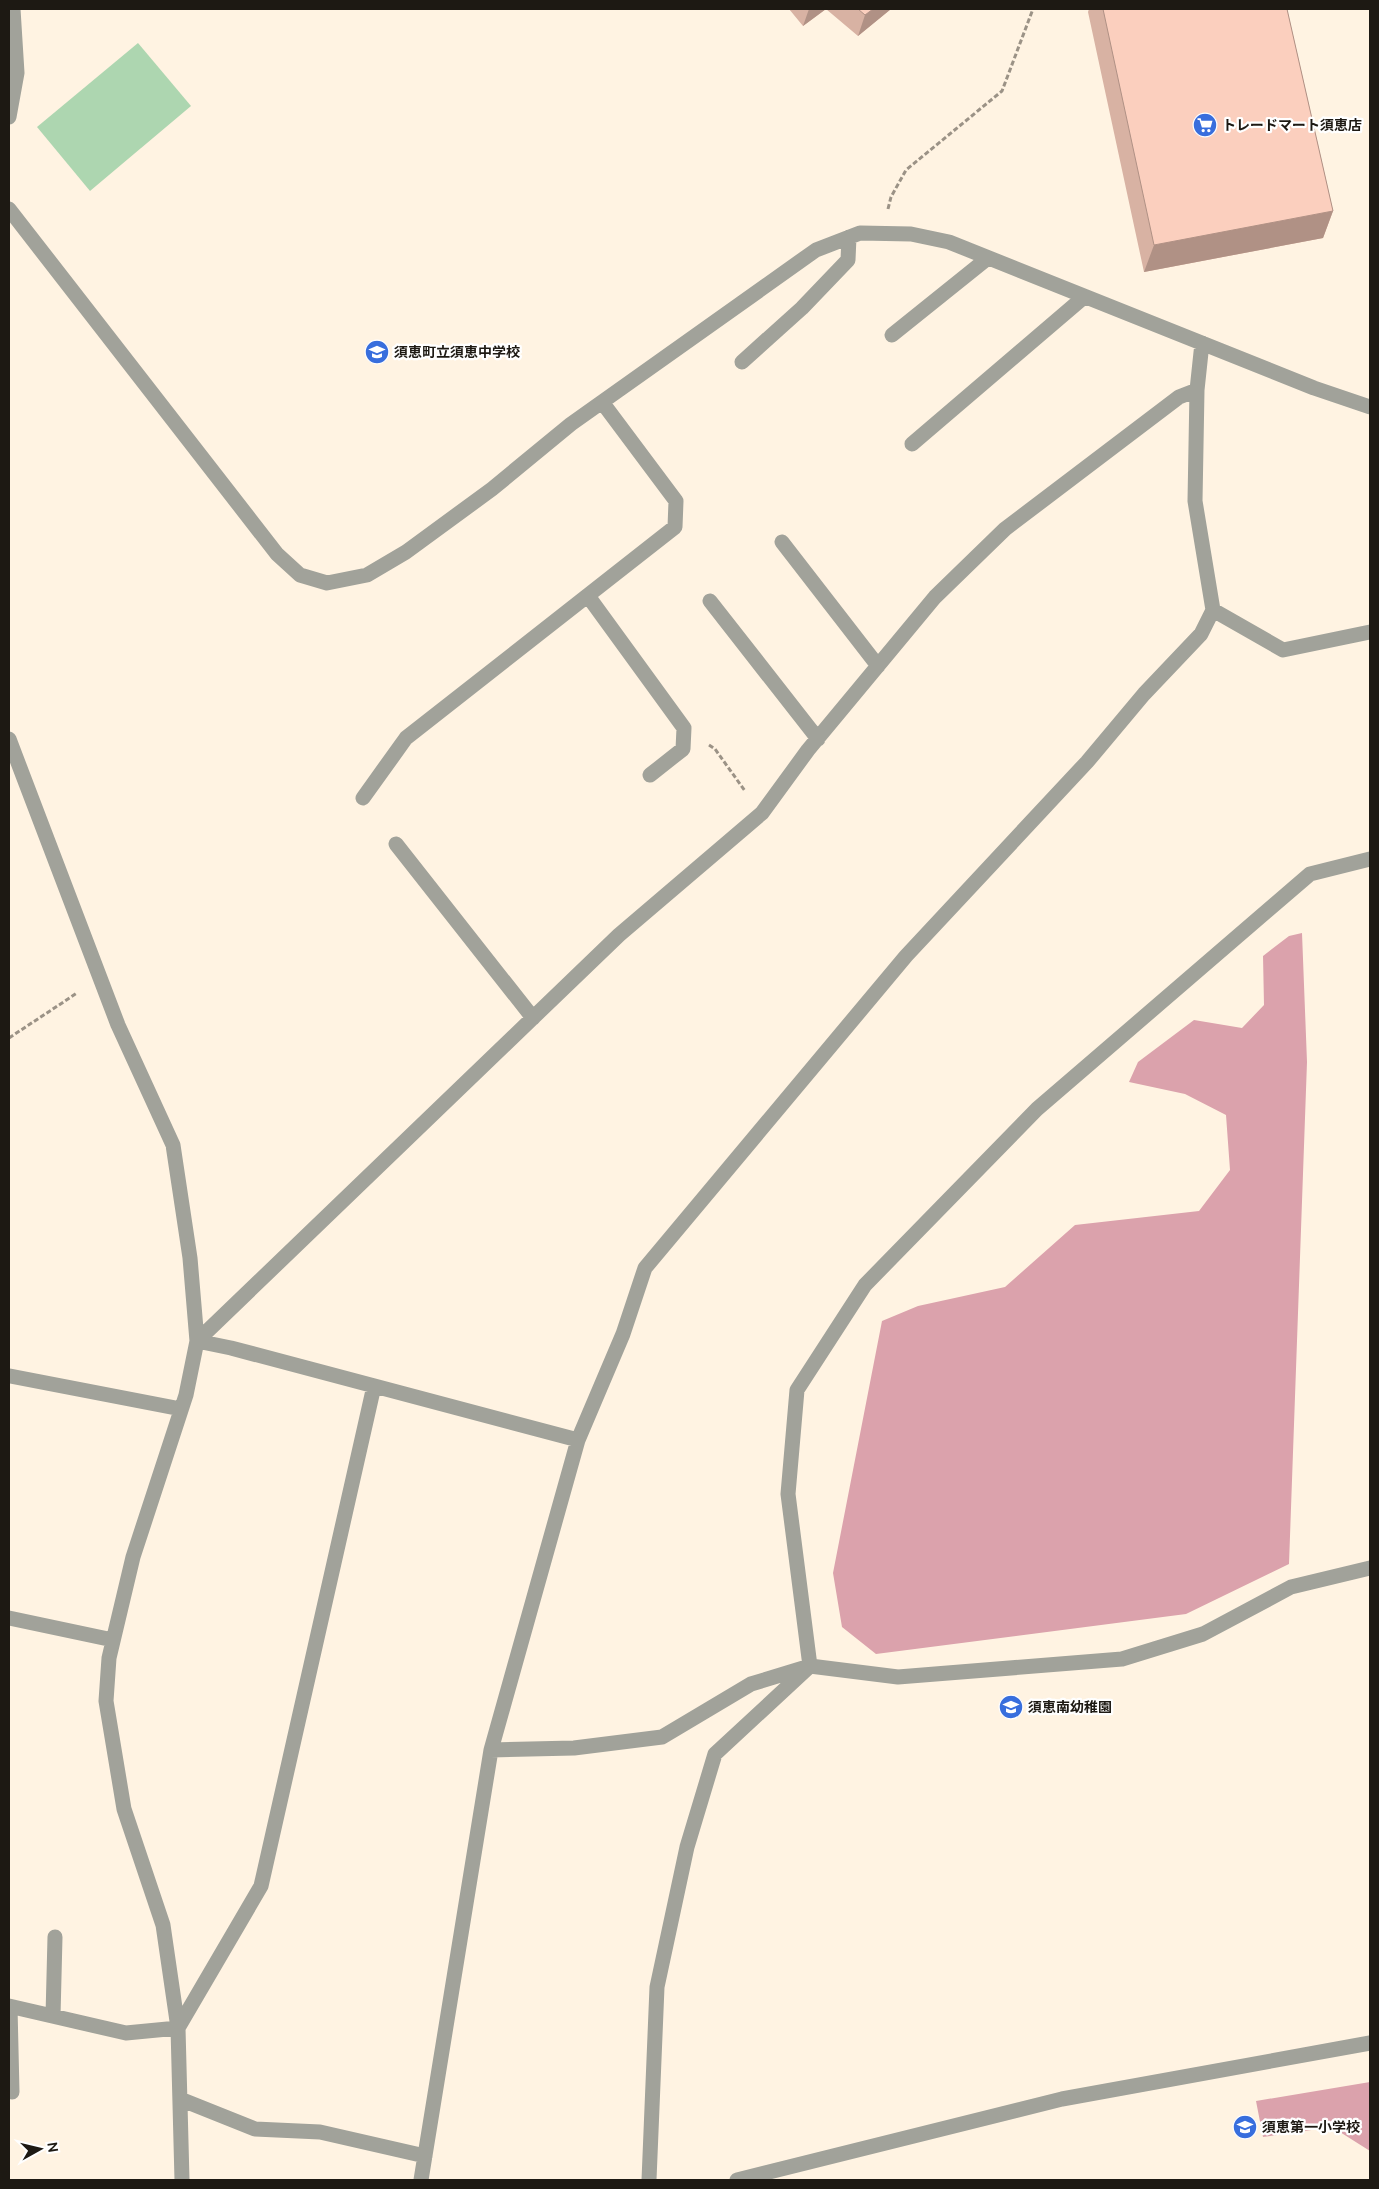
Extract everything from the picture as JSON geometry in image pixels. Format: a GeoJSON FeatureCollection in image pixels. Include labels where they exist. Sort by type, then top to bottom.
{"type":"FeatureCollection","features":[{"type":"Feature","properties":{"kind":"street"},"geometry":{"type":"LineString","coordinates":[[9,117],[16,73],[13,9]]}},
{"type":"Feature","properties":{"kind":"street"},"geometry":{"type":"LineString","coordinates":[[9,208],[278,554],[300,575],[327,582],[367,575],[406,552],[484,495],[571,424],[816,250],[860,233],[912,234],[949,242],[1314,388],[1370,407]]}},
{"type":"Feature","properties":{"kind":"street"},"geometry":{"type":"LineString","coordinates":[[742,362],[802,308],[848,260],[849,237]]}},
{"type":"Feature","properties":{"kind":"street"},"geometry":{"type":"LineString","coordinates":[[892,335],[988,258]]}},
{"type":"Feature","properties":{"kind":"street"},"geometry":{"type":"LineString","coordinates":[[912,444],[1084,297]]}},
{"type":"Feature","properties":{"kind":"street"},"geometry":{"type":"LineString","coordinates":[[421,2180],[491,1750],[578,1440],[623,1334],[645,1268],[906,956],[1087,762],[1144,694],[1201,634],[1212,610],[1195,501],[1197,390],[1202,344]]}},
{"type":"Feature","properties":{"kind":"street"},"geometry":{"type":"LineString","coordinates":[[197,1341],[619,935],[762,813],[818,739],[935,597],[1005,528],[1179,397],[1197,390]]}},
{"type":"Feature","properties":{"kind":"street"},"geometry":{"type":"LineString","coordinates":[[363,798],[406,738],[675,527],[676,501],[602,402]]}},
{"type":"Feature","properties":{"kind":"street"},"geometry":{"type":"LineString","coordinates":[[782,542],[878,666]]}},
{"type":"Feature","properties":{"kind":"street"},"geometry":{"type":"LineString","coordinates":[[588,596],[684,728],[683,749],[650,775]]}},
{"type":"Feature","properties":{"kind":"street"},"geometry":{"type":"LineString","coordinates":[[710,602],[818,739]]}},
{"type":"Feature","properties":{"kind":"street"},"geometry":{"type":"LineString","coordinates":[[1212,610],[1284,650],[1370,632]]}},
{"type":"Feature","properties":{"kind":"street"},"geometry":{"type":"LineString","coordinates":[[9,739],[118,1025],[173,1146],[190,1258],[197,1341],[186,1395],[133,1557],[109,1658],[106,1701],[124,1809],[162,1925],[178,2028],[182,2180]]}},
{"type":"Feature","properties":{"kind":"street"},"geometry":{"type":"LineString","coordinates":[[396,844],[533,1018]]}},
{"type":"Feature","properties":{"kind":"street"},"geometry":{"type":"LineString","coordinates":[[810,1666],[788,1494],[797,1390],[865,1285],[1037,1109],[1310,874],[1370,859]]}},
{"type":"Feature","properties":{"kind":"street"},"geometry":{"type":"LineString","coordinates":[[197,1341],[231,1348],[578,1440]]}},
{"type":"Feature","properties":{"kind":"street"},"geometry":{"type":"LineString","coordinates":[[10,1376],[181,1409]]}},
{"type":"Feature","properties":{"kind":"street"},"geometry":{"type":"LineString","coordinates":[[178,2028],[261,1886],[374,1386]]}},
{"type":"Feature","properties":{"kind":"street"},"geometry":{"type":"LineString","coordinates":[[491,1750],[574,1748],[662,1737],[751,1684],[810,1666],[898,1677],[1122,1658],[1203,1634],[1291,1587],[1370,1568]]}},
{"type":"Feature","properties":{"kind":"street"},"geometry":{"type":"LineString","coordinates":[[9,1618],[113,1640]]}},
{"type":"Feature","properties":{"kind":"street"},"geometry":{"type":"LineString","coordinates":[[649,2180],[657,1987],[687,1847],[715,1754],[810,1666]]}},
{"type":"Feature","properties":{"kind":"street"},"geometry":{"type":"LineString","coordinates":[[53,2016],[55,1936]]}},
{"type":"Feature","properties":{"kind":"street"},"geometry":{"type":"LineString","coordinates":[[12,2092],[9,2006],[126,2033],[178,2028]]}},
{"type":"Feature","properties":{"kind":"street"},"geometry":{"type":"LineString","coordinates":[[737,2180],[1062,2099],[1370,2043]]}},
{"type":"Feature","properties":{"kind":"street"},"geometry":{"type":"LineString","coordinates":[[180,2099],[255,2129],[320,2132],[425,2156]]}},
{"type":"Feature","properties":{"kind":"path"},"geometry":{"type":"LineString","coordinates":[[882,234],[891,197],[906,170],[1002,91],[1033,9]]}},
{"type":"Feature","properties":{"kind":"path"},"geometry":{"type":"LineString","coordinates":[[684,728],[715,749],[762,813]]}},
{"type":"Feature","properties":{"kind":"path"},"geometry":{"type":"LineString","coordinates":[[9,1038],[100,978]]}},
{"type":"Feature","properties":{"kind":"shaded area"},"geometry":{"type":"Polygon","coordinates":[[[138,43],[191,106],[90,191],[37,127],[138,43]]]}},
{"type":"Feature","properties":{"kind":"shaded area"},"geometry":{"type":"Polygon","coordinates":[[[1302,933],[1307,1062],[1289,1564],[1186,1614],[876,1654],[842,1627],[833,1573],[882,1321],[918,1306],[1005,1287],[1075,1225],[1199,1211],[1230,1170],[1226,1115],[1185,1094],[1129,1082],[1138,1062],[1194,1020],[1242,1028],[1264,1005],[1263,956],[1289,936],[1302,933]]]}},
{"type":"Feature","properties":{"kind":"shaded area"},"geometry":{"type":"Polygon","coordinates":[[[1370,2082],[1370,2151],[1332,2127],[1263,2137],[1256,2101],[1370,2082]]]}},
{"type":"Feature","properties":{"kind":"building"},"geometry":{"type":"Polygon","coordinates":[[[858,9],[873,9],[865,15],[858,9]]]}},
{"type":"Feature","properties":{"kind":"building","name":"トレードマート須恵店"},"geometry":{"type":"Polygon","coordinates":[[[1103,9],[1287,9],[1333,211],[1154,245],[1103,9]]]}},
{"type":"Feature","properties":{"kind":"place","name":"トレードマート須恵店"},"geometry":{"type":"Point","coordinates":[1205,125]}},
{"type":"Feature","properties":{"kind":"place","name":"須恵町立須恵中学校"},"geometry":{"type":"Point","coordinates":[377,352]}},
{"type":"Feature","properties":{"kind":"place","name":"須恵南幼稚園"},"geometry":{"type":"Point","coordinates":[1011,1707]}},
{"type":"Feature","properties":{"kind":"place","name":"須恵第一小学校"},"geometry":{"type":"Point","coordinates":[1245,2127]}}]}
